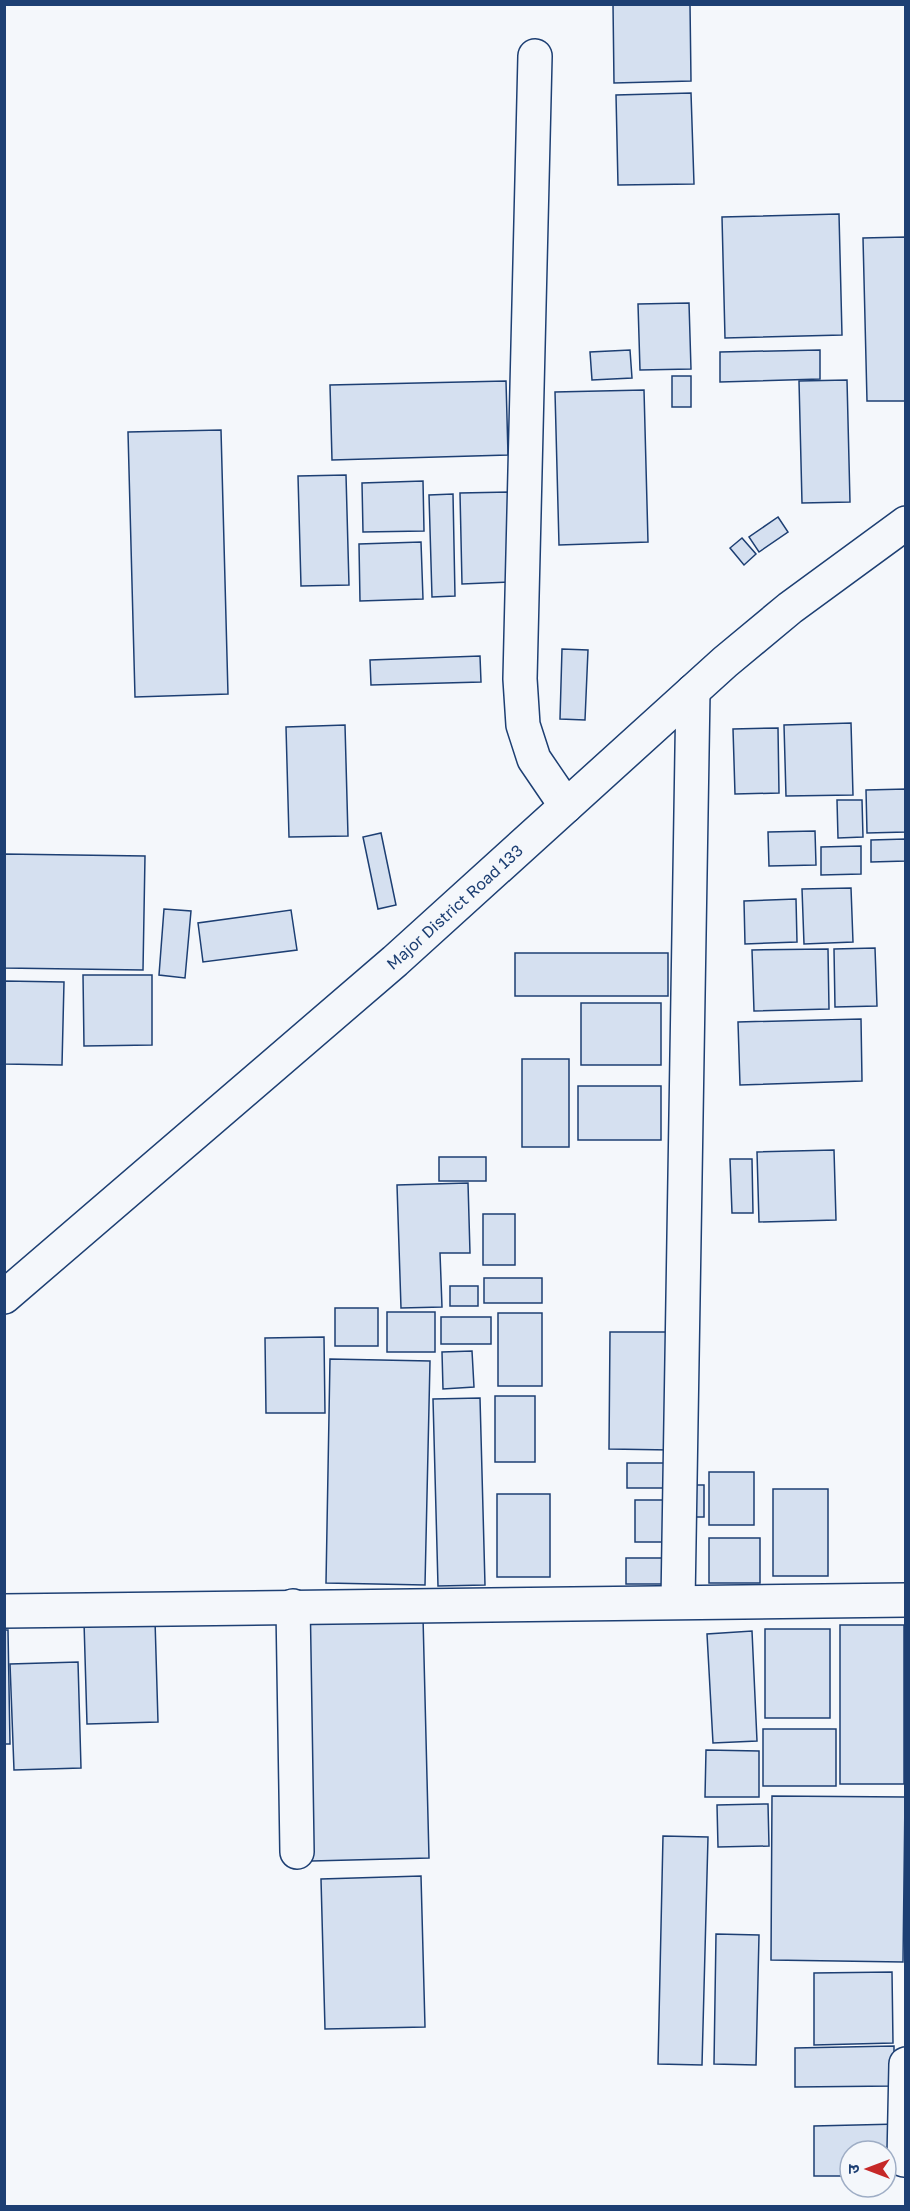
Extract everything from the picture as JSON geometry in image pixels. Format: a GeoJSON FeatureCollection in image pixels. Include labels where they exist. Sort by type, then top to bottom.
{"type":"FeatureCollection","features":[{"type":"Feature","properties":{"kind":"street"},"geometry":{"type":"LineString","coordinates":[[535,56],[520,679],[523,725],[534,759],[566,806]]}},
{"type":"Feature","properties":{"kind":"street","name":"Major District Road 133"},"geometry":{"type":"LineString","coordinates":[[4,1296],[395,960],[693,691],[790,608],[906,523]]}},
{"type":"Feature","properties":{"kind":"street"},"geometry":{"type":"LineString","coordinates":[[678,1602],[693,691]]}},
{"type":"Feature","properties":{"kind":"street"},"geometry":{"type":"LineString","coordinates":[[4,1611],[906,1600]]}},
{"type":"Feature","properties":{"kind":"street"},"geometry":{"type":"LineString","coordinates":[[293,1606],[297,1852]]}},
{"type":"Feature","properties":{"kind":"street"},"geometry":{"type":"LineString","coordinates":[[904,2160],[906,2064]]}},
{"type":"Feature","properties":{"kind":"building"},"geometry":{"type":"Polygon","coordinates":[[[613,4],[690,4],[691,81],[614,83],[613,4]]]}},
{"type":"Feature","properties":{"kind":"building"},"geometry":{"type":"Polygon","coordinates":[[[691,93],[694,184],[618,185],[616,95],[691,93]]]}},
{"type":"Feature","properties":{"kind":"building"},"geometry":{"type":"Polygon","coordinates":[[[839,214],[842,335],[725,338],[722,217],[839,214]]]}},
{"type":"Feature","properties":{"kind":"building"},"geometry":{"type":"Polygon","coordinates":[[[906,237],[906,401],[867,401],[863,238],[906,237]]]}},
{"type":"Feature","properties":{"kind":"building"},"geometry":{"type":"Polygon","coordinates":[[[689,303],[691,369],[640,370],[638,304],[689,303]]]}},
{"type":"Feature","properties":{"kind":"building"},"geometry":{"type":"Polygon","coordinates":[[[630,350],[632,378],[592,380],[590,352],[630,350]]]}},
{"type":"Feature","properties":{"kind":"building"},"geometry":{"type":"Polygon","coordinates":[[[820,350],[820,379],[720,382],[720,352],[820,350]]]}},
{"type":"Feature","properties":{"kind":"building"},"geometry":{"type":"Polygon","coordinates":[[[672,376],[691,376],[691,407],[672,407],[672,376]]]}},
{"type":"Feature","properties":{"kind":"building"},"geometry":{"type":"Polygon","coordinates":[[[847,380],[850,502],[802,503],[799,381],[847,380]]]}},
{"type":"Feature","properties":{"kind":"building"},"geometry":{"type":"Polygon","coordinates":[[[506,381],[508,455],[332,460],[330,385],[506,381]]]}},
{"type":"Feature","properties":{"kind":"building"},"geometry":{"type":"Polygon","coordinates":[[[644,390],[648,542],[559,545],[555,392],[644,390]]]}},
{"type":"Feature","properties":{"kind":"building"},"geometry":{"type":"Polygon","coordinates":[[[221,430],[228,694],[135,697],[128,432],[221,430]]]}},
{"type":"Feature","properties":{"kind":"building"},"geometry":{"type":"Polygon","coordinates":[[[346,475],[349,585],[301,586],[298,476],[346,475]]]}},
{"type":"Feature","properties":{"kind":"building"},"geometry":{"type":"Polygon","coordinates":[[[423,481],[424,531],[363,532],[362,483],[423,481]]]}},
{"type":"Feature","properties":{"kind":"building"},"geometry":{"type":"Polygon","coordinates":[[[510,492],[512,582],[462,584],[460,493],[510,492]]]}},
{"type":"Feature","properties":{"kind":"building"},"geometry":{"type":"Polygon","coordinates":[[[453,494],[455,596],[432,597],[429,495],[453,494]]]}},
{"type":"Feature","properties":{"kind":"building"},"geometry":{"type":"Polygon","coordinates":[[[778,517],[788,532],[759,552],[749,537],[778,517]]]}},
{"type":"Feature","properties":{"kind":"building"},"geometry":{"type":"Polygon","coordinates":[[[742,538],[756,554],[744,565],[730,548],[742,538]]]}},
{"type":"Feature","properties":{"kind":"building"},"geometry":{"type":"Polygon","coordinates":[[[421,542],[423,599],[360,601],[359,544],[421,542]]]}},
{"type":"Feature","properties":{"kind":"building"},"geometry":{"type":"Polygon","coordinates":[[[562,649],[588,650],[585,720],[560,719],[562,649]]]}},
{"type":"Feature","properties":{"kind":"building"},"geometry":{"type":"Polygon","coordinates":[[[480,656],[481,682],[371,685],[370,660],[480,656]]]}},
{"type":"Feature","properties":{"kind":"building"},"geometry":{"type":"Polygon","coordinates":[[[851,723],[853,795],[786,796],[784,725],[851,723]]]}},
{"type":"Feature","properties":{"kind":"building"},"geometry":{"type":"Polygon","coordinates":[[[345,725],[348,836],[289,837],[286,727],[345,725]]]}},
{"type":"Feature","properties":{"kind":"building"},"geometry":{"type":"Polygon","coordinates":[[[778,728],[779,793],[735,794],[733,729],[778,728]]]}},
{"type":"Feature","properties":{"kind":"building"},"geometry":{"type":"Polygon","coordinates":[[[906,789],[906,832],[867,833],[866,790],[906,789]]]}},
{"type":"Feature","properties":{"kind":"building"},"geometry":{"type":"Polygon","coordinates":[[[837,800],[862,800],[863,837],[838,838],[837,800]]]}},
{"type":"Feature","properties":{"kind":"building"},"geometry":{"type":"Polygon","coordinates":[[[815,831],[816,865],[769,866],[768,832],[815,831]]]}},
{"type":"Feature","properties":{"kind":"building"},"geometry":{"type":"Polygon","coordinates":[[[381,833],[396,905],[378,909],[363,837],[381,833]]]}},
{"type":"Feature","properties":{"kind":"building"},"geometry":{"type":"Polygon","coordinates":[[[906,839],[906,861],[871,862],[871,840],[906,839]]]}},
{"type":"Feature","properties":{"kind":"building"},"geometry":{"type":"Polygon","coordinates":[[[861,846],[861,874],[821,875],[821,847],[861,846]]]}},
{"type":"Feature","properties":{"kind":"building"},"geometry":{"type":"Polygon","coordinates":[[[4,854],[145,856],[143,970],[4,968],[4,854]]]}},
{"type":"Feature","properties":{"kind":"building"},"geometry":{"type":"Polygon","coordinates":[[[851,888],[853,942],[804,944],[802,889],[851,888]]]}},
{"type":"Feature","properties":{"kind":"building"},"geometry":{"type":"Polygon","coordinates":[[[796,899],[797,942],[745,944],[744,901],[796,899]]]}},
{"type":"Feature","properties":{"kind":"building"},"geometry":{"type":"Polygon","coordinates":[[[164,909],[191,911],[185,978],[159,975],[164,909]]]}},
{"type":"Feature","properties":{"kind":"building"},"geometry":{"type":"Polygon","coordinates":[[[291,910],[297,950],[203,962],[198,923],[291,910]]]}},
{"type":"Feature","properties":{"kind":"building"},"geometry":{"type":"Polygon","coordinates":[[[875,948],[877,1006],[835,1007],[834,949],[875,948]]]}},
{"type":"Feature","properties":{"kind":"building"},"geometry":{"type":"Polygon","coordinates":[[[828,949],[829,1009],[754,1011],[752,950],[828,949]]]}},
{"type":"Feature","properties":{"kind":"building"},"geometry":{"type":"Polygon","coordinates":[[[515,953],[668,953],[668,996],[515,996],[515,953]]]}},
{"type":"Feature","properties":{"kind":"building"},"geometry":{"type":"Polygon","coordinates":[[[83,975],[152,975],[152,1045],[84,1046],[83,975]]]}},
{"type":"Feature","properties":{"kind":"building"},"geometry":{"type":"Polygon","coordinates":[[[4,981],[64,982],[62,1065],[4,1064],[4,981]]]}},
{"type":"Feature","properties":{"kind":"building"},"geometry":{"type":"Polygon","coordinates":[[[581,1003],[661,1003],[661,1065],[581,1065],[581,1003]]]}},
{"type":"Feature","properties":{"kind":"building"},"geometry":{"type":"Polygon","coordinates":[[[861,1019],[862,1081],[740,1085],[738,1022],[861,1019]]]}},
{"type":"Feature","properties":{"kind":"building"},"geometry":{"type":"Polygon","coordinates":[[[522,1059],[569,1059],[569,1147],[522,1147],[522,1059]]]}},
{"type":"Feature","properties":{"kind":"building"},"geometry":{"type":"Polygon","coordinates":[[[578,1086],[661,1086],[661,1140],[578,1140],[578,1086]]]}},
{"type":"Feature","properties":{"kind":"building"},"geometry":{"type":"Polygon","coordinates":[[[834,1150],[836,1220],[759,1222],[757,1152],[834,1150]]]}},
{"type":"Feature","properties":{"kind":"building"},"geometry":{"type":"Polygon","coordinates":[[[439,1157],[486,1157],[486,1181],[439,1181],[439,1157]]]}},
{"type":"Feature","properties":{"kind":"building"},"geometry":{"type":"Polygon","coordinates":[[[730,1159],[752,1159],[753,1213],[732,1213],[730,1159]]]}},
{"type":"Feature","properties":{"kind":"building"},"geometry":{"type":"Polygon","coordinates":[[[468,1183],[470,1253],[440,1253],[442,1307],[401,1308],[397,1185],[468,1183]]]}},
{"type":"Feature","properties":{"kind":"building"},"geometry":{"type":"Polygon","coordinates":[[[483,1214],[515,1214],[515,1265],[483,1265],[483,1214]]]}},
{"type":"Feature","properties":{"kind":"building"},"geometry":{"type":"Polygon","coordinates":[[[484,1278],[542,1278],[542,1303],[484,1303],[484,1278]]]}},
{"type":"Feature","properties":{"kind":"building"},"geometry":{"type":"Polygon","coordinates":[[[450,1286],[478,1286],[478,1306],[450,1306],[450,1286]]]}},
{"type":"Feature","properties":{"kind":"building"},"geometry":{"type":"Polygon","coordinates":[[[335,1308],[378,1308],[378,1346],[335,1346],[335,1308]]]}},
{"type":"Feature","properties":{"kind":"building"},"geometry":{"type":"Polygon","coordinates":[[[387,1312],[435,1312],[435,1352],[387,1352],[387,1312]]]}},
{"type":"Feature","properties":{"kind":"building"},"geometry":{"type":"Polygon","coordinates":[[[498,1313],[542,1313],[542,1386],[498,1386],[498,1313]]]}},
{"type":"Feature","properties":{"kind":"building"},"geometry":{"type":"Polygon","coordinates":[[[441,1317],[491,1317],[491,1344],[441,1344],[441,1317]]]}},
{"type":"Feature","properties":{"kind":"building"},"geometry":{"type":"Polygon","coordinates":[[[610,1332],[672,1332],[671,1450],[609,1449],[610,1332]]]}},
{"type":"Feature","properties":{"kind":"building"},"geometry":{"type":"Polygon","coordinates":[[[324,1337],[325,1413],[266,1413],[265,1338],[324,1337]]]}},
{"type":"Feature","properties":{"kind":"building"},"geometry":{"type":"Polygon","coordinates":[[[472,1351],[474,1387],[443,1389],[442,1352],[472,1351]]]}},
{"type":"Feature","properties":{"kind":"building"},"geometry":{"type":"Polygon","coordinates":[[[330,1359],[430,1361],[425,1585],[326,1583],[330,1359]]]}},
{"type":"Feature","properties":{"kind":"building"},"geometry":{"type":"Polygon","coordinates":[[[495,1396],[535,1396],[535,1462],[495,1462],[495,1396]]]}},
{"type":"Feature","properties":{"kind":"building"},"geometry":{"type":"Polygon","coordinates":[[[480,1398],[485,1585],[438,1586],[433,1399],[480,1398]]]}},
{"type":"Feature","properties":{"kind":"building"},"geometry":{"type":"Polygon","coordinates":[[[627,1463],[674,1463],[674,1488],[627,1488],[627,1463]]]}},
{"type":"Feature","properties":{"kind":"building"},"geometry":{"type":"Polygon","coordinates":[[[709,1472],[754,1472],[754,1525],[709,1525],[709,1472]]]}},
{"type":"Feature","properties":{"kind":"building"},"geometry":{"type":"Polygon","coordinates":[[[688,1485],[704,1485],[704,1517],[688,1517],[688,1485]]]}},
{"type":"Feature","properties":{"kind":"building"},"geometry":{"type":"Polygon","coordinates":[[[773,1489],[828,1489],[828,1576],[773,1576],[773,1489]]]}},
{"type":"Feature","properties":{"kind":"building"},"geometry":{"type":"Polygon","coordinates":[[[497,1494],[550,1494],[550,1577],[497,1577],[497,1494]]]}},
{"type":"Feature","properties":{"kind":"building"},"geometry":{"type":"Polygon","coordinates":[[[635,1500],[665,1500],[665,1542],[635,1542],[635,1500]]]}},
{"type":"Feature","properties":{"kind":"building"},"geometry":{"type":"Polygon","coordinates":[[[709,1538],[760,1538],[760,1583],[709,1583],[709,1538]]]}},
{"type":"Feature","properties":{"kind":"building"},"geometry":{"type":"Polygon","coordinates":[[[626,1558],[670,1558],[670,1584],[626,1584],[626,1558]]]}},
{"type":"Feature","properties":{"kind":"building"},"geometry":{"type":"Polygon","coordinates":[[[423,1617],[429,1858],[312,1861],[305,1620],[423,1617]]]}},
{"type":"Feature","properties":{"kind":"building"},"geometry":{"type":"Polygon","coordinates":[[[155,1620],[158,1722],[87,1724],[84,1622],[155,1620]]]}},
{"type":"Feature","properties":{"kind":"building"},"geometry":{"type":"Polygon","coordinates":[[[840,1625],[904,1625],[904,1784],[840,1784],[840,1625]]]}},
{"type":"Feature","properties":{"kind":"building"},"geometry":{"type":"Polygon","coordinates":[[[765,1629],[830,1629],[830,1718],[765,1718],[765,1629]]]}},
{"type":"Feature","properties":{"kind":"building"},"geometry":{"type":"Polygon","coordinates":[[[4,1630],[8,1630],[10,1744],[4,1744],[4,1630]]]}},
{"type":"Feature","properties":{"kind":"building"},"geometry":{"type":"Polygon","coordinates":[[[752,1631],[757,1741],[713,1743],[707,1634],[752,1631]]]}},
{"type":"Feature","properties":{"kind":"building"},"geometry":{"type":"Polygon","coordinates":[[[78,1662],[81,1768],[14,1770],[10,1664],[78,1662]]]}},
{"type":"Feature","properties":{"kind":"building"},"geometry":{"type":"Polygon","coordinates":[[[763,1729],[836,1729],[836,1786],[763,1786],[763,1729]]]}},
{"type":"Feature","properties":{"kind":"building"},"geometry":{"type":"Polygon","coordinates":[[[706,1750],[759,1751],[759,1797],[705,1797],[706,1750]]]}},
{"type":"Feature","properties":{"kind":"building"},"geometry":{"type":"Polygon","coordinates":[[[772,1796],[905,1797],[903,1962],[771,1960],[772,1796]]]}},
{"type":"Feature","properties":{"kind":"building"},"geometry":{"type":"Polygon","coordinates":[[[768,1804],[769,1846],[718,1847],[717,1805],[768,1804]]]}},
{"type":"Feature","properties":{"kind":"building"},"geometry":{"type":"Polygon","coordinates":[[[663,1836],[708,1837],[702,2065],[658,2064],[663,1836]]]}},
{"type":"Feature","properties":{"kind":"building"},"geometry":{"type":"Polygon","coordinates":[[[421,1876],[425,2027],[325,2029],[321,1879],[421,1876]]]}},
{"type":"Feature","properties":{"kind":"building"},"geometry":{"type":"Polygon","coordinates":[[[716,1934],[759,1935],[756,2065],[714,2064],[716,1934]]]}},
{"type":"Feature","properties":{"kind":"building"},"geometry":{"type":"Polygon","coordinates":[[[892,1972],[893,2043],[814,2045],[814,1973],[892,1972]]]}},
{"type":"Feature","properties":{"kind":"building"},"geometry":{"type":"Polygon","coordinates":[[[894,2046],[894,2086],[795,2087],[795,2048],[894,2046]]]}},
{"type":"Feature","properties":{"kind":"building"},"geometry":{"type":"Polygon","coordinates":[[[898,2124],[898,2139],[838,2139],[838,2176],[814,2176],[814,2126],[898,2124]]]}}]}
